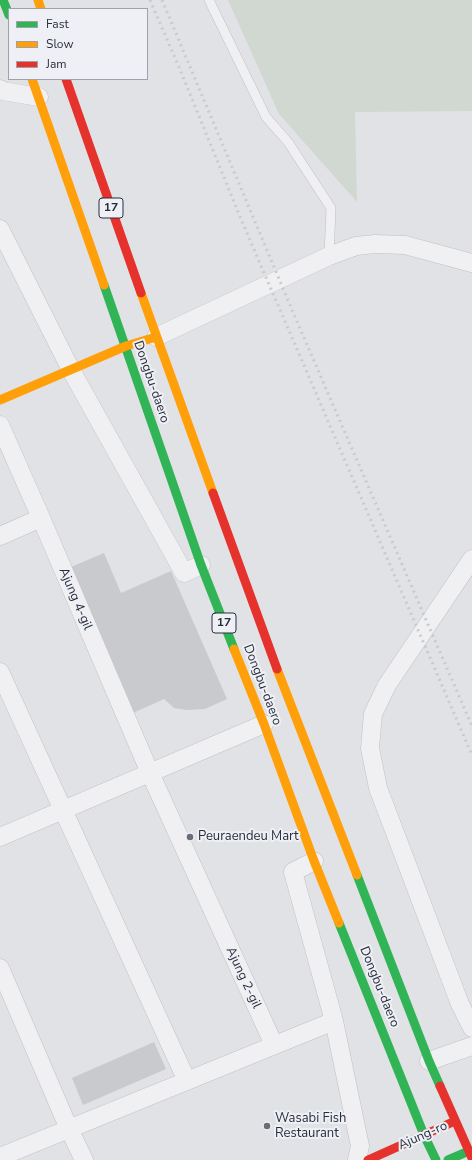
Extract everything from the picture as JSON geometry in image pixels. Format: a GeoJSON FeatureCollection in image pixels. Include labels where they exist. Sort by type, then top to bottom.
{"type":"FeatureCollection","features":[{"type":"Feature","properties":{"kind":"main road"},"geometry":{"type":"LineString","coordinates":[[3,0],[8,12]]}},
{"type":"Feature","properties":{"kind":"main road","name":"Dongbu-daero"},"geometry":{"type":"LineString","coordinates":[[32,80],[201,565],[264,724],[314,862],[424,1135],[436,1160]]}},
{"type":"Feature","properties":{"kind":"main road","name":"Dongbu-daero"},"geometry":{"type":"LineString","coordinates":[[66,80],[156,337],[289,701],[429,1061],[471,1154]]}},
{"type":"Feature","properties":{"kind":"main road"},"geometry":{"type":"LineString","coordinates":[[0,400],[126,346],[156,337]]}},
{"type":"Feature","properties":{"kind":"main road","name":"Ajung-ro"},"geometry":{"type":"LineString","coordinates":[[368,1160],[455,1121]]}},
{"type":"Feature","properties":{"kind":"main road"},"geometry":{"type":"LineString","coordinates":[[448,1160],[471,1154]]}},
{"type":"Feature","properties":{"kind":"street"},"geometry":{"type":"LineString","coordinates":[[0,89],[39,97]]}},
{"type":"Feature","properties":{"kind":"street"},"geometry":{"type":"LineString","coordinates":[[1,232],[71,370],[184,573],[201,565]]}},
{"type":"Feature","properties":{"kind":"street"},"geometry":{"type":"LineString","coordinates":[[156,337],[329,256],[356,246],[375,244],[405,245],[472,263]]}},
{"type":"Feature","properties":{"kind":"street","name":"Ajung 4-gil"},"geometry":{"type":"LineString","coordinates":[[0,425],[150,773],[212,910]]}},
{"type":"Feature","properties":{"kind":"street"},"geometry":{"type":"LineString","coordinates":[[0,536],[41,518]]}},
{"type":"Feature","properties":{"kind":"street"},"geometry":{"type":"LineString","coordinates":[[472,559],[387,685],[373,714],[370,748],[378,788],[460,1004],[472,1028]]}},
{"type":"Feature","properties":{"kind":"street"},"geometry":{"type":"LineString","coordinates":[[0,672],[187,1081]]}},
{"type":"Feature","properties":{"kind":"street"},"geometry":{"type":"LineString","coordinates":[[0,837],[264,724]]}},
{"type":"Feature","properties":{"kind":"street"},"geometry":{"type":"LineString","coordinates":[[314,862],[293,872],[334,1021],[360,1146],[357,1160]]}},
{"type":"Feature","properties":{"kind":"street","name":"Ajung 2-gil"},"geometry":{"type":"LineString","coordinates":[[212,910],[274,1045]]}},
{"type":"Feature","properties":{"kind":"street"},"geometry":{"type":"LineString","coordinates":[[0,968],[69,1129],[84,1160]]}},
{"type":"Feature","properties":{"kind":"street"},"geometry":{"type":"LineString","coordinates":[[0,1157],[334,1021]]}},
{"type":"Feature","properties":{"kind":"street"},"geometry":{"type":"LineString","coordinates":[[429,1061],[472,1046]]}},
{"type":"Feature","properties":{"kind":"lane"},"geometry":{"type":"LineString","coordinates":[[209,0],[266,117],[288,142],[331,208],[329,256]]}},
{"type":"Feature","properties":{"kind":"shaded area"},"geometry":{"type":"Polygon","coordinates":[[[228,0],[472,0],[472,111],[355,112],[357,202],[279,114],[228,0]]]}},
{"type":"Feature","properties":{"kind":"building"},"geometry":{"type":"Polygon","coordinates":[[[104,553],[121,593],[171,571],[227,699],[205,709],[186,710],[174,708],[164,699],[133,713],[71,567],[104,553]]]}},
{"type":"Feature","properties":{"kind":"building"},"geometry":{"type":"Polygon","coordinates":[[[154,1042],[166,1069],[83,1105],[72,1078],[154,1042]]]}},
{"type":"Feature","properties":{"kind":"railway"},"geometry":{"type":"LineString","coordinates":[[150,0],[243,224],[472,755]]}},
{"type":"Feature","properties":{"kind":"railway"},"geometry":{"type":"LineString","coordinates":[[162,0],[295,317],[472,726]]}},
{"type":"Feature","properties":{"kind":"traffic: fast"},"geometry":{"type":"LineString","coordinates":[[3,0],[8,12]]}},
{"type":"Feature","properties":{"kind":"traffic: fast"},"geometry":{"type":"LineString","coordinates":[[104,285],[201,565],[234,649]]}},
{"type":"Feature","properties":{"kind":"traffic: fast"},"geometry":{"type":"LineString","coordinates":[[357,875],[440,1086]]}},
{"type":"Feature","properties":{"kind":"traffic: fast"},"geometry":{"type":"LineString","coordinates":[[339,923],[424,1135],[436,1160]]}},
{"type":"Feature","properties":{"kind":"traffic: fast"},"geometry":{"type":"LineString","coordinates":[[448,1160],[469,1151]]}},
{"type":"Feature","properties":{"kind":"traffic: slow"},"geometry":{"type":"LineString","coordinates":[[38,0],[41,8]]}},
{"type":"Feature","properties":{"kind":"traffic: slow"},"geometry":{"type":"LineString","coordinates":[[32,80],[104,285]]}},
{"type":"Feature","properties":{"kind":"traffic: slow"},"geometry":{"type":"LineString","coordinates":[[141,293],[213,493]]}},
{"type":"Feature","properties":{"kind":"traffic: slow"},"geometry":{"type":"LineString","coordinates":[[0,400],[126,346],[156,337]]}},
{"type":"Feature","properties":{"kind":"traffic: slow"},"geometry":{"type":"LineString","coordinates":[[234,649],[339,923]]}},
{"type":"Feature","properties":{"kind":"traffic: slow"},"geometry":{"type":"LineString","coordinates":[[277,669],[357,875]]}},
{"type":"Feature","properties":{"kind":"traffic: jam"},"geometry":{"type":"LineString","coordinates":[[66,80],[141,293]]}},
{"type":"Feature","properties":{"kind":"traffic: jam"},"geometry":{"type":"LineString","coordinates":[[213,493],[277,669]]}},
{"type":"Feature","properties":{"kind":"traffic: jam"},"geometry":{"type":"LineString","coordinates":[[440,1086],[472,1158]]}},
{"type":"Feature","properties":{"kind":"traffic: jam"},"geometry":{"type":"LineString","coordinates":[[368,1160],[455,1121]]}},
{"type":"Feature","properties":{"kind":"place","name":"Peuraendeu Mart"},"geometry":{"type":"Point","coordinates":[190,837]}},
{"type":"Feature","properties":{"kind":"place","name":"Wasabi Fish Restaurant"},"geometry":{"type":"Point","coordinates":[267,1126]}}]}
